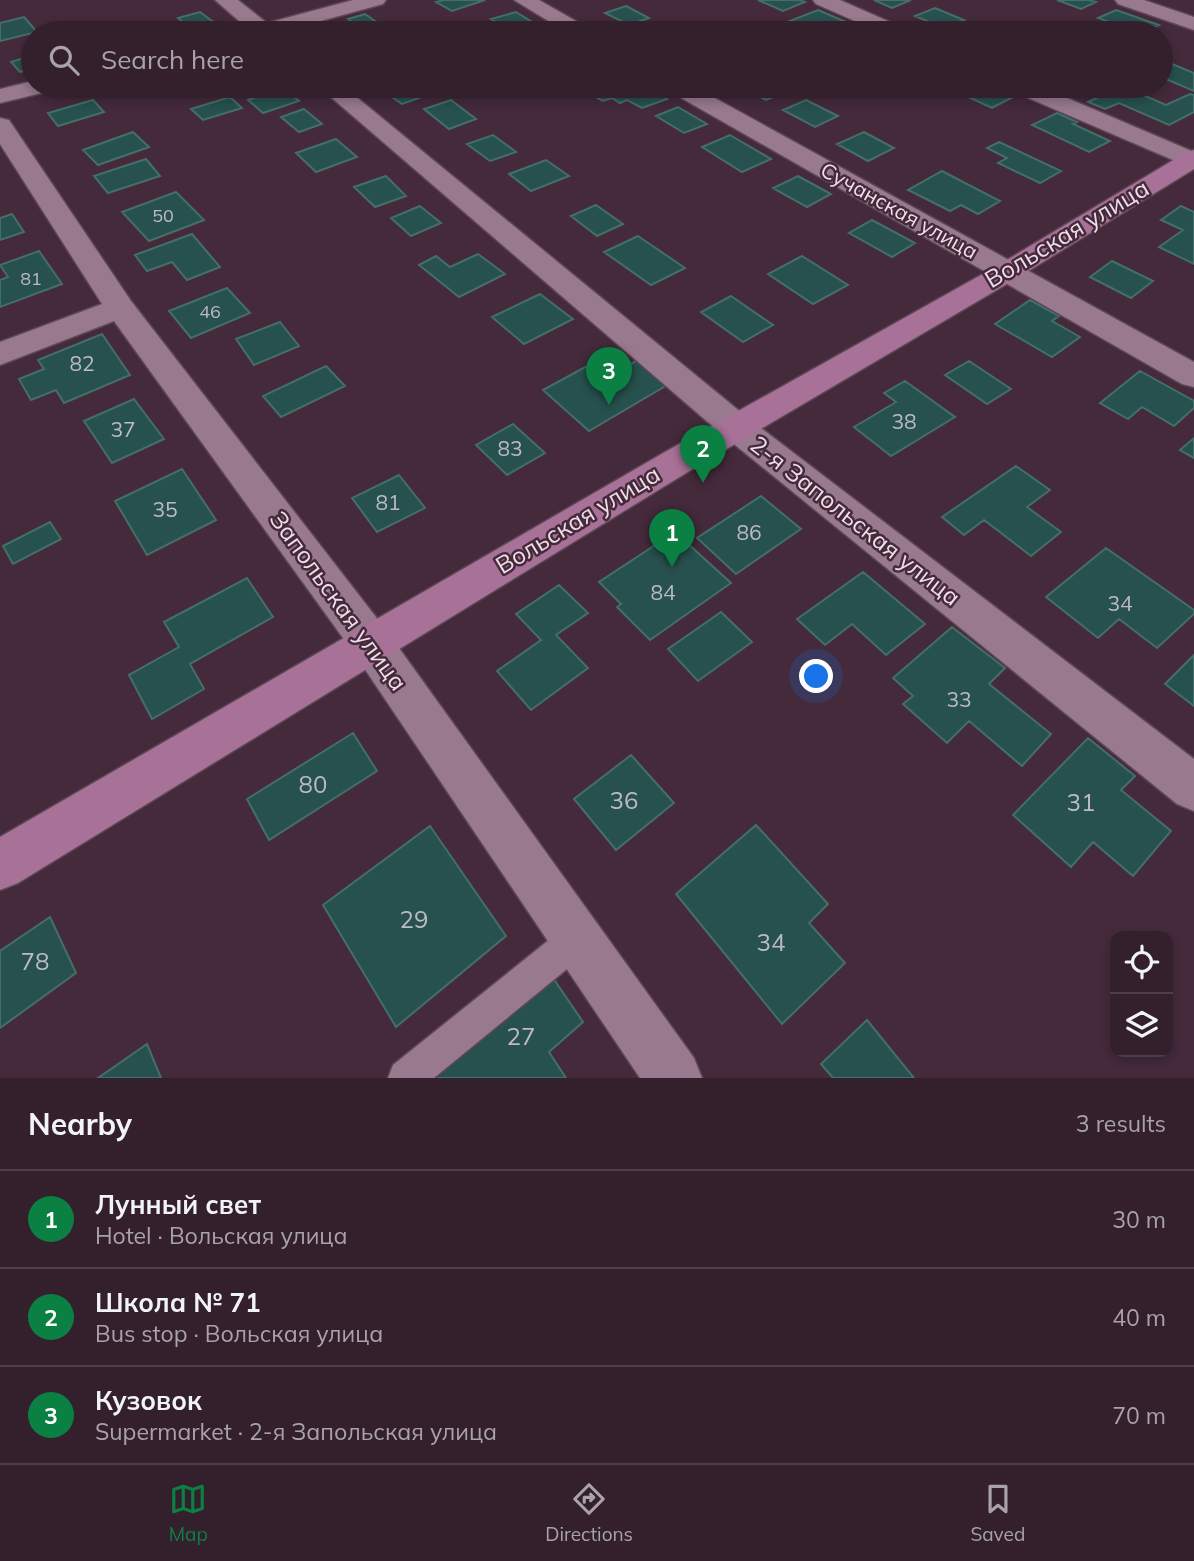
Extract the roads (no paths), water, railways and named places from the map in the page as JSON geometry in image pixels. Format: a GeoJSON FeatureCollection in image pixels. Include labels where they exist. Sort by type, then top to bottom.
{"type":"FeatureCollection","features":[{"type":"Feature","properties":{"kind":"street"},"geometry":{"type":"LineString","coordinates":[[225,0],[249,21]]}},
{"type":"Feature","properties":{"kind":"street"},"geometry":{"type":"LineString","coordinates":[[301,21],[376,0]]}},
{"type":"Feature","properties":{"kind":"street"},"geometry":{"type":"LineString","coordinates":[[524,0],[562,21]]}},
{"type":"Feature","properties":{"kind":"street"},"geometry":{"type":"LineString","coordinates":[[823,0],[871,21]]}},
{"type":"Feature","properties":{"kind":"street"},"geometry":{"type":"LineString","coordinates":[[1125,0],[1194,24]]}},
{"type":"Feature","properties":{"kind":"street"},"geometry":{"type":"LineString","coordinates":[[0,96],[21,91]]}},
{"type":"Feature","properties":{"kind":"street","name":"2-я Запольская улица"},"geometry":{"type":"LineString","coordinates":[[343,98],[736,427],[1194,788]]}},
{"type":"Feature","properties":{"kind":"street","name":"Сучанская улица"},"geometry":{"type":"LineString","coordinates":[[698,98],[1194,376]]}},
{"type":"Feature","properties":{"kind":"street"},"geometry":{"type":"LineString","coordinates":[[1048,98],[1193,160]]}},
{"type":"Feature","properties":{"kind":"street","name":"Запольская улица"},"geometry":{"type":"LineString","coordinates":[[0,125],[120,307],[371,643],[674,1078]]}},
{"type":"Feature","properties":{"kind":"street","name":"Вольская улица"},"geometry":{"type":"LineString","coordinates":[[0,865],[736,427],[1007,272],[1193,160]]}},
{"type":"Feature","properties":{"kind":"street"},"geometry":{"type":"LineString","coordinates":[[0,354],[120,307]]}},
{"type":"Feature","properties":{"kind":"lane"},"geometry":{"type":"LineString","coordinates":[[406,1078],[577,939]]}},
{"type":"Feature","properties":{"kind":"place","name":"Кузовок"},"geometry":{"type":"Point","coordinates":[609,405]}},
{"type":"Feature","properties":{"kind":"place","name":"Школа № 71"},"geometry":{"type":"Point","coordinates":[703,483]}},
{"type":"Feature","properties":{"kind":"place","name":"Лунный свет"},"geometry":{"type":"Point","coordinates":[672,567]}}]}
